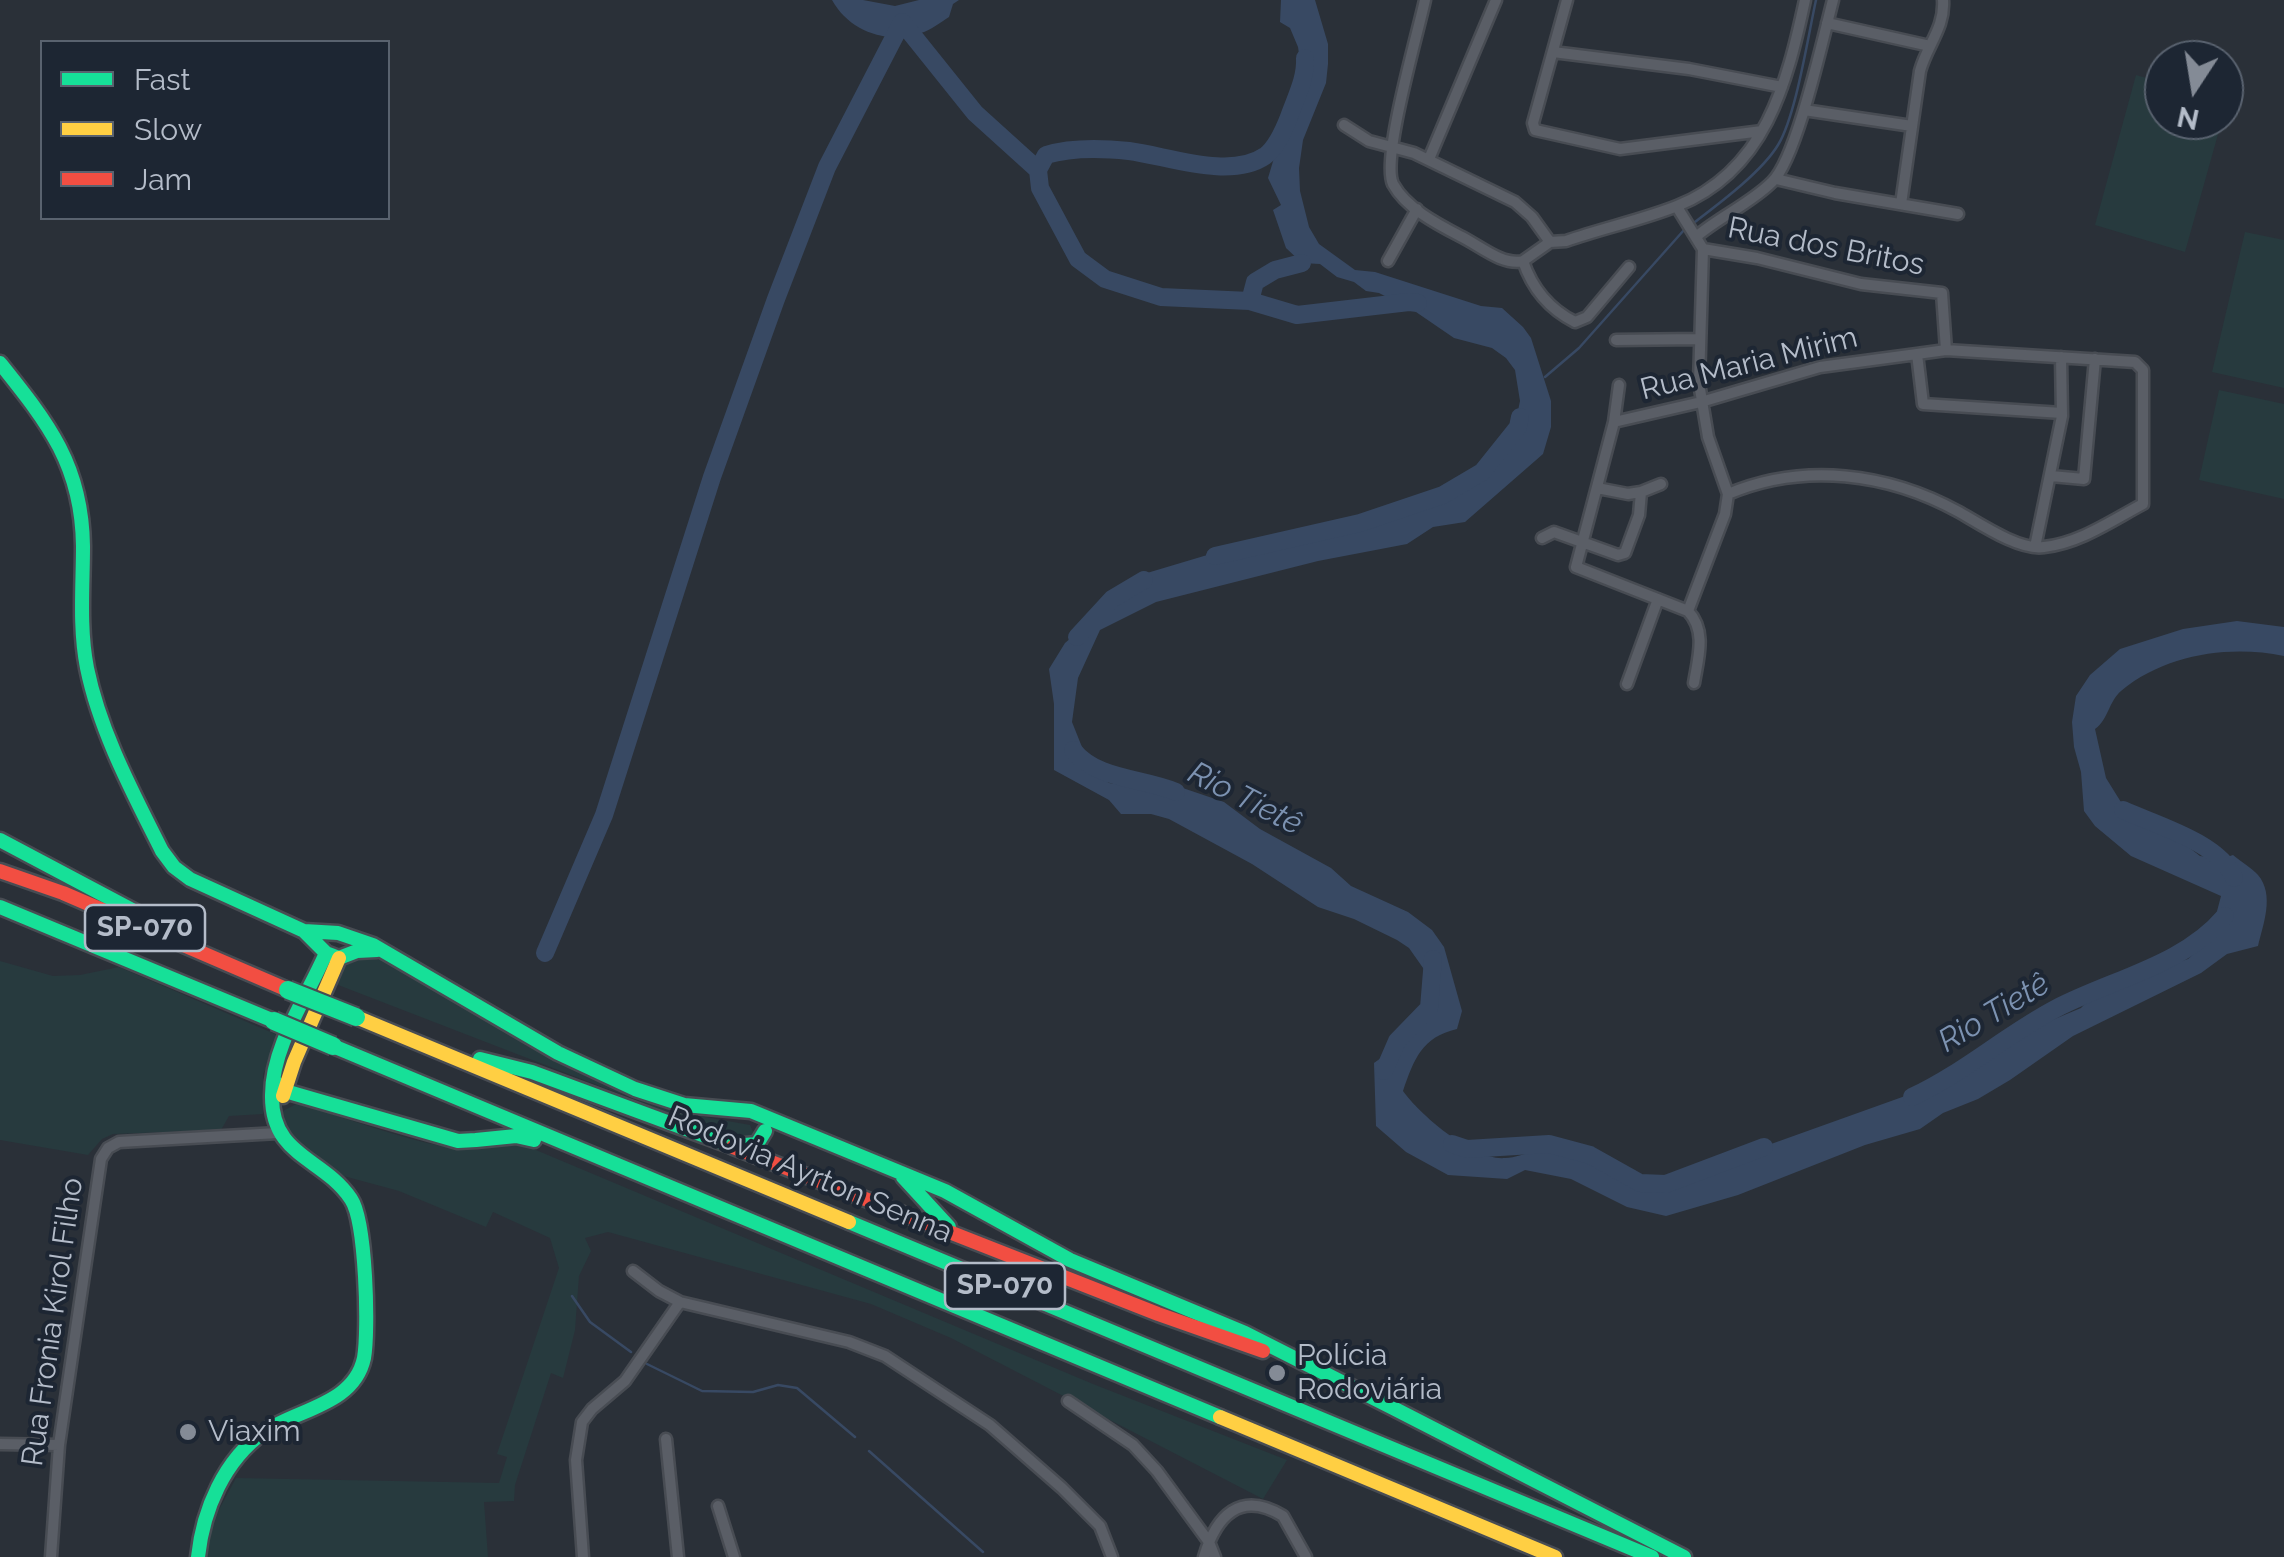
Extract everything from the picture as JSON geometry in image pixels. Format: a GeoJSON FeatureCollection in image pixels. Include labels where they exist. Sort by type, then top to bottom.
{"type":"FeatureCollection","features":[{"type":"Feature","properties":{"kind":"main road"},"geometry":{"type":"LineString","coordinates":[[0,363],[52,434],[71,468],[80,512],[86,662],[94,696],[162,851],[190,879],[304,931],[333,956]]}},
{"type":"Feature","properties":{"kind":"main road"},"geometry":{"type":"LineString","coordinates":[[0,840],[104,893],[190,947]]}},
{"type":"Feature","properties":{"kind":"main road","name":"Rodovia Ayrton Senna"},"geometry":{"type":"LineString","coordinates":[[0,871],[62,892],[288,990],[1652,1557]]}},
{"type":"Feature","properties":{"kind":"main road","name":"SP-070"},"geometry":{"type":"LineString","coordinates":[[0,908],[1556,1557]]}},
{"type":"Feature","properties":{"kind":"main road"},"geometry":{"type":"LineString","coordinates":[[304,931],[355,938],[387,953],[611,1079],[693,1108],[735,1107],[751,1111],[898,1170],[1070,1260],[1244,1333],[1684,1557]]}},
{"type":"Feature","properties":{"kind":"main road"},"geometry":{"type":"LineString","coordinates":[[279,1085],[294,1062],[336,944],[355,938]]}},
{"type":"Feature","properties":{"kind":"main road"},"geometry":{"type":"LineString","coordinates":[[333,956],[370,949],[387,953]]}},
{"type":"Feature","properties":{"kind":"main road"},"geometry":{"type":"LineString","coordinates":[[198,1557],[210,1505],[244,1452],[264,1432],[348,1388],[365,1356],[358,1211],[338,1183],[286,1146],[277,1124],[279,1085],[333,956]]}},
{"type":"Feature","properties":{"kind":"main road"},"geometry":{"type":"LineString","coordinates":[[454,1057],[490,1060],[532,1072],[732,1146],[1175,1321],[1311,1367]]}},
{"type":"Feature","properties":{"kind":"main road"},"geometry":{"type":"LineString","coordinates":[[294,1062],[298,1080],[316,1099]]}},
{"type":"Feature","properties":{"kind":"main road"},"geometry":{"type":"LineString","coordinates":[[279,1085],[458,1140],[516,1136],[534,1140],[702,1209],[743,1218]]}},
{"type":"Feature","properties":{"kind":"main road"},"geometry":{"type":"LineString","coordinates":[[476,1140],[484,1134],[487,1120],[478,1107]]}},
{"type":"Feature","properties":{"kind":"main road"},"geometry":{"type":"LineString","coordinates":[[751,1111],[765,1131],[776,1164]]}},
{"type":"Feature","properties":{"kind":"main road"},"geometry":{"type":"LineString","coordinates":[[732,1146],[753,1146],[765,1131]]}},
{"type":"Feature","properties":{"kind":"main road"},"geometry":{"type":"LineString","coordinates":[[898,1170],[953,1232]]}},
{"type":"Feature","properties":{"kind":"street"},"geometry":{"type":"LineString","coordinates":[[1424,0],[1393,143],[1391,180],[1417,209],[1506,261],[1524,260],[1550,242],[1679,210],[1736,169],[1762,130],[1782,87],[1805,0]]}},
{"type":"Feature","properties":{"kind":"street"},"geometry":{"type":"LineString","coordinates":[[1429,159],[1496,0]]}},
{"type":"Feature","properties":{"kind":"street"},"geometry":{"type":"LineString","coordinates":[[1567,0],[1534,123],[1536,131],[1620,148],[1762,130]]}},
{"type":"Feature","properties":{"kind":"street"},"geometry":{"type":"LineString","coordinates":[[1696,234],[1776,179],[1804,110],[1833,0]]}},
{"type":"Feature","properties":{"kind":"street"},"geometry":{"type":"LineString","coordinates":[[1901,204],[1920,71],[1942,23],[1944,0]]}},
{"type":"Feature","properties":{"kind":"street"},"geometry":{"type":"LineString","coordinates":[[1827,23],[1930,46]]}},
{"type":"Feature","properties":{"kind":"street"},"geometry":{"type":"LineString","coordinates":[[1553,52],[1689,69],[1782,87]]}},
{"type":"Feature","properties":{"kind":"street"},"geometry":{"type":"LineString","coordinates":[[1804,110],[1912,126]]}},
{"type":"Feature","properties":{"kind":"street"},"geometry":{"type":"LineString","coordinates":[[1344,124],[1369,142],[1393,143],[1524,209],[1550,242]]}},
{"type":"Feature","properties":{"kind":"street"},"geometry":{"type":"LineString","coordinates":[[1776,179],[1958,214]]}},
{"type":"Feature","properties":{"kind":"street"},"geometry":{"type":"LineString","coordinates":[[1388,261],[1417,209]]}},
{"type":"Feature","properties":{"kind":"street"},"geometry":{"type":"LineString","coordinates":[[1679,210],[1703,249],[1698,339],[1702,402],[1715,464],[1728,494],[1725,514],[1688,611]]}},
{"type":"Feature","properties":{"kind":"street","name":"Rua dos Britos"},"geometry":{"type":"LineString","coordinates":[[1703,249],[1861,284],[1942,293],[1946,350]]}},
{"type":"Feature","properties":{"kind":"street"},"geometry":{"type":"LineString","coordinates":[[1524,260],[1538,291],[1574,322],[1586,317],[1628,268]]}},
{"type":"Feature","properties":{"kind":"street"},"geometry":{"type":"LineString","coordinates":[[1616,340],[1698,339]]}},
{"type":"Feature","properties":{"kind":"street","name":"Rua Maria Mirim"},"geometry":{"type":"LineString","coordinates":[[1614,422],[1702,402],[1820,367],[1946,350],[2135,362],[2143,370],[2143,504],[2082,538],[2036,547]]}},
{"type":"Feature","properties":{"kind":"street"},"geometry":{"type":"LineString","coordinates":[[1917,354],[1923,404],[2062,413]]}},
{"type":"Feature","properties":{"kind":"street"},"geometry":{"type":"LineString","coordinates":[[1728,494],[1786,476],[1840,475],[1874,480],[1932,498],[1996,533],[2036,547],[2062,413],[2061,357]]}},
{"type":"Feature","properties":{"kind":"street"},"geometry":{"type":"LineString","coordinates":[[2051,476],[2084,479],[2095,359]]}},
{"type":"Feature","properties":{"kind":"street"},"geometry":{"type":"LineString","coordinates":[[1619,385],[1614,422],[1576,567],[1688,611],[1697,620],[1701,634],[1694,683]]}},
{"type":"Feature","properties":{"kind":"street"},"geometry":{"type":"LineString","coordinates":[[1597,488],[1628,494],[1661,484]]}},
{"type":"Feature","properties":{"kind":"street"},"geometry":{"type":"LineString","coordinates":[[1542,538],[1554,532],[1582,544],[1618,554],[1624,552],[1640,515],[1640,492]]}},
{"type":"Feature","properties":{"kind":"street"},"geometry":{"type":"LineString","coordinates":[[1627,684],[1658,599]]}},
{"type":"Feature","properties":{"kind":"street","name":"Rua Fronia Kirol Filho"},"geometry":{"type":"LineString","coordinates":[[52,1557],[59,1445],[101,1160],[108,1148],[120,1142],[277,1124]]}},
{"type":"Feature","properties":{"kind":"street"},"geometry":{"type":"LineString","coordinates":[[632,1271],[680,1302],[850,1342],[885,1356],[990,1425],[1062,1488],[1100,1526],[1112,1557]]}},
{"type":"Feature","properties":{"kind":"street"},"geometry":{"type":"LineString","coordinates":[[583,1557],[576,1460],[582,1422],[626,1381],[680,1302]]}},
{"type":"Feature","properties":{"kind":"street"},"geometry":{"type":"LineString","coordinates":[[1068,1400],[1133,1445],[1209,1542],[1215,1557]]}},
{"type":"Feature","properties":{"kind":"street"},"geometry":{"type":"LineString","coordinates":[[666,1439],[678,1557]]}},
{"type":"Feature","properties":{"kind":"street"},"geometry":{"type":"LineString","coordinates":[[0,1444],[59,1445]]}},
{"type":"Feature","properties":{"kind":"street"},"geometry":{"type":"LineString","coordinates":[[1204,1557],[1230,1510],[1250,1505],[1283,1516],[1306,1557]]}},
{"type":"Feature","properties":{"kind":"street"},"geometry":{"type":"LineString","coordinates":[[718,1506],[734,1557]]}},
{"type":"Feature","properties":{"kind":"green space"},"geometry":{"type":"Polygon","coordinates":[[[2136,75],[2144,77],[2144,140],[2216,140],[2185,252],[2095,225],[2136,75]]]}},
{"type":"Feature","properties":{"kind":"green space"},"geometry":{"type":"Polygon","coordinates":[[[2245,232],[2284,240],[2284,388],[2212,372],[2245,232]]]}},
{"type":"Feature","properties":{"kind":"green space"},"geometry":{"type":"Polygon","coordinates":[[[2219,390],[2284,404],[2284,499],[2199,480],[2219,390]]]}},
{"type":"Feature","properties":{"kind":"green space"},"geometry":{"type":"Polygon","coordinates":[[[360,956],[379,957],[590,1076],[677,1112],[750,1125],[750,1139],[742,1141],[333,983],[345,962],[360,956]]]}},
{"type":"Feature","properties":{"kind":"green space"},"geometry":{"type":"Polygon","coordinates":[[[0,961],[53,976],[119,967],[282,1037],[263,1074],[263,1114],[229,1116],[221,1130],[113,1134],[102,1139],[88,1155],[0,1140],[0,961]]]}},
{"type":"Feature","properties":{"kind":"green space"},"geometry":{"type":"Polygon","coordinates":[[[298,1103],[447,1147],[524,1145],[1093,1384],[1287,1460],[1263,1499],[951,1338],[871,1304],[608,1232],[585,1238],[591,1251],[579,1276],[575,1330],[563,1378],[551,1373],[515,1485],[514,1501],[484,1502],[488,1557],[205,1557],[215,1517],[236,1478],[499,1483],[507,1457],[497,1454],[559,1268],[550,1238],[493,1212],[486,1227],[399,1191],[340,1175],[288,1137],[281,1119],[283,1111],[298,1103]]]}},
{"type":"Feature","properties":{"kind":"water"},"geometry":{"type":"Polygon","coordinates":[[[832,0],[895,6],[919,0],[959,0],[953,4],[949,17],[932,28],[895,37],[859,27],[832,0]]]}},
{"type":"Feature","properties":{"kind":"water","name":"Rio Tietê"},"geometry":{"type":"Polygon","coordinates":[[[1281,0],[1315,0],[1328,44],[1326,83],[1303,140],[1299,168],[1309,227],[1319,244],[1355,270],[1375,272],[1481,306],[1502,308],[1531,338],[1551,401],[1551,427],[1543,454],[1465,522],[1433,527],[1407,544],[1318,561],[1156,602],[1100,630],[1078,678],[1072,722],[1090,767],[1109,783],[1136,787],[1171,784],[1224,802],[1260,829],[1331,868],[1351,886],[1408,912],[1432,930],[1444,947],[1462,1011],[1457,1029],[1427,1044],[1411,1069],[1403,1091],[1422,1112],[1449,1135],[1492,1157],[1509,1158],[1565,1148],[1601,1158],[1633,1186],[1679,1183],[1701,1177],[1746,1153],[1947,1081],[2026,1031],[2081,1008],[2093,995],[2113,984],[2188,959],[2210,938],[2221,896],[2131,856],[2095,826],[2084,811],[2072,722],[2076,696],[2090,675],[2120,649],[2183,629],[2237,621],[2284,627],[2284,656],[2220,652],[2158,668],[2121,691],[2095,729],[2106,778],[2124,807],[2173,835],[2200,856],[2221,859],[2233,855],[2258,875],[2267,901],[2258,946],[2227,954],[2201,973],[2073,1036],[2010,1080],[1943,1113],[1920,1129],[1865,1145],[1738,1195],[1666,1216],[1627,1207],[1571,1179],[1525,1170],[1507,1179],[1448,1175],[1406,1152],[1376,1126],[1374,1063],[1414,1031],[1435,985],[1409,948],[1354,919],[1318,907],[1252,864],[1169,819],[1151,814],[1121,814],[1109,800],[1054,770],[1054,704],[1049,669],[1065,643],[1147,573],[1224,550],[1248,554],[1292,541],[1351,533],[1486,479],[1511,444],[1520,401],[1515,370],[1506,358],[1492,348],[1454,338],[1416,312],[1337,277],[1320,264],[1302,263],[1286,248],[1273,210],[1281,205],[1268,178],[1280,138],[1305,94],[1298,47],[1290,28],[1280,22],[1281,0]]]}},
{"type":"Feature","properties":{"kind":"waterway"},"geometry":{"type":"LineString","coordinates":[[1691,225],[1750,177],[1778,145],[1796,96],[1816,0]]}},
{"type":"Feature","properties":{"kind":"waterway"},"geometry":{"type":"LineString","coordinates":[[545,953],[604,815],[712,477],[776,299],[827,167],[902,22],[975,113],[1038,170]]}},
{"type":"Feature","properties":{"kind":"waterway","name":"Rio Tietê"},"geometry":{"type":"LineString","coordinates":[[1305,58],[1302,81],[1276,144],[1251,163],[1217,166],[1129,151],[1066,151],[1046,155],[1038,170],[1040,188],[1078,259],[1105,279],[1161,297],[1250,301],[1297,315],[1418,303]]}},
{"type":"Feature","properties":{"kind":"waterway"},"geometry":{"type":"LineString","coordinates":[[1545,377],[1579,348],[1684,230]]}},
{"type":"Feature","properties":{"kind":"waterway"},"geometry":{"type":"LineString","coordinates":[[1250,301],[1255,282],[1275,270],[1302,263]]}},
{"type":"Feature","properties":{"kind":"waterway","name":"Rio Tietê"},"geometry":{"type":"LineString","coordinates":[[1215,556],[1360,523],[1443,495],[1482,472],[1518,427],[1520,417]]}},
{"type":"Feature","properties":{"kind":"waterway","name":"Rio Tietê"},"geometry":{"type":"LineString","coordinates":[[1077,637],[1112,599],[1144,580]]}},
{"type":"Feature","properties":{"kind":"waterway","name":"Rio Tietê"},"geometry":{"type":"LineString","coordinates":[[1073,750],[1107,773],[1176,792]]}},
{"type":"Feature","properties":{"kind":"waterway","name":"Rio Tietê"},"geometry":{"type":"LineString","coordinates":[[2123,810],[2201,845],[2227,866],[2234,878]]}},
{"type":"Feature","properties":{"kind":"waterway","name":"Rio Tietê"},"geometry":{"type":"LineString","coordinates":[[1912,1097],[2057,1008],[2169,959],[2208,933],[2225,916]]}},
{"type":"Feature","properties":{"kind":"waterway","name":"Rio Tietê"},"geometry":{"type":"LineString","coordinates":[[1384,1071],[1397,1041],[1429,1008],[1433,959]]}},
{"type":"Feature","properties":{"kind":"waterway","name":"Rio Tietê"},"geometry":{"type":"LineString","coordinates":[[1452,1144],[1467,1149],[1549,1144],[1590,1155],[1640,1183],[1666,1184],[1764,1147]]}},
{"type":"Feature","properties":{"kind":"waterway"},"geometry":{"type":"LineString","coordinates":[[572,1296],[590,1322],[631,1352]]}},
{"type":"Feature","properties":{"kind":"waterway"},"geometry":{"type":"LineString","coordinates":[[647,1364],[702,1391],[753,1392],[778,1385],[797,1388],[855,1437]]}},
{"type":"Feature","properties":{"kind":"waterway"},"geometry":{"type":"LineString","coordinates":[[869,1451],[983,1552]]}},
{"type":"Feature","properties":{"kind":"traffic: fast"},"geometry":{"type":"LineString","coordinates":[[0,363],[47,426],[69,468],[81,517],[87,668],[119,762],[162,851],[190,879],[304,931],[326,953],[339,958]]}},
{"type":"Feature","properties":{"kind":"traffic: fast"},"geometry":{"type":"LineString","coordinates":[[0,840],[149,919]]}},
{"type":"Feature","properties":{"kind":"traffic: fast"},"geometry":{"type":"LineString","coordinates":[[0,907],[274,1021]]}},
{"type":"Feature","properties":{"kind":"traffic: fast"},"geometry":{"type":"LineString","coordinates":[[304,931],[338,933],[373,945],[558,1053],[635,1089],[684,1105],[751,1111],[945,1191],[1070,1260],[1245,1333],[1395,1409]]}},
{"type":"Feature","properties":{"kind":"traffic: fast"},"geometry":{"type":"LineString","coordinates":[[339,958],[357,951],[377,950]]}},
{"type":"Feature","properties":{"kind":"traffic: fast"},"geometry":{"type":"LineString","coordinates":[[198,1557],[211,1504],[238,1457],[264,1432],[337,1396],[358,1374],[364,1358],[365,1276],[356,1211],[340,1185],[289,1144],[280,1132],[272,1095],[284,1040],[326,953]]}},
{"type":"Feature","properties":{"kind":"traffic: fast"},"geometry":{"type":"LineString","coordinates":[[288,990],[356,1017]]}},
{"type":"Feature","properties":{"kind":"traffic: fast"},"geometry":{"type":"LineString","coordinates":[[274,1021],[333,1046]]}},
{"type":"Feature","properties":{"kind":"traffic: fast"},"geometry":{"type":"LineString","coordinates":[[333,1046],[1220,1417]]}},
{"type":"Feature","properties":{"kind":"traffic: fast"},"geometry":{"type":"LineString","coordinates":[[480,1059],[532,1072],[732,1146],[757,1144],[765,1131]]}},
{"type":"Feature","properties":{"kind":"traffic: fast"},"geometry":{"type":"LineString","coordinates":[[273,1080],[285,1091],[458,1141],[476,1140]]}},
{"type":"Feature","properties":{"kind":"traffic: fast"},"geometry":{"type":"LineString","coordinates":[[476,1140],[516,1136],[534,1140]]}},
{"type":"Feature","properties":{"kind":"traffic: fast"},"geometry":{"type":"LineString","coordinates":[[903,1177],[949,1227]]}},
{"type":"Feature","properties":{"kind":"traffic: fast"},"geometry":{"type":"LineString","coordinates":[[849,1222],[1652,1557]]}},
{"type":"Feature","properties":{"kind":"traffic: fast"},"geometry":{"type":"LineString","coordinates":[[1395,1409],[1684,1557]]}},
{"type":"Feature","properties":{"kind":"traffic: slow"},"geometry":{"type":"LineString","coordinates":[[283,1096],[339,958]]}},
{"type":"Feature","properties":{"kind":"traffic: slow"},"geometry":{"type":"LineString","coordinates":[[356,1017],[849,1222]]}},
{"type":"Feature","properties":{"kind":"traffic: slow"},"geometry":{"type":"LineString","coordinates":[[1220,1417],[1555,1557]]}},
{"type":"Feature","properties":{"kind":"traffic: jam"},"geometry":{"type":"LineString","coordinates":[[0,871],[63,893],[288,990]]}},
{"type":"Feature","properties":{"kind":"traffic: jam"},"geometry":{"type":"LineString","coordinates":[[733,1147],[1158,1314],[1263,1351]]}},
{"type":"Feature","properties":{"kind":"place","name":"Polícia Rodoviária"},"geometry":{"type":"Point","coordinates":[1277,1373]}},
{"type":"Feature","properties":{"kind":"place","name":"Viaxim"},"geometry":{"type":"Point","coordinates":[188,1432]}}]}
